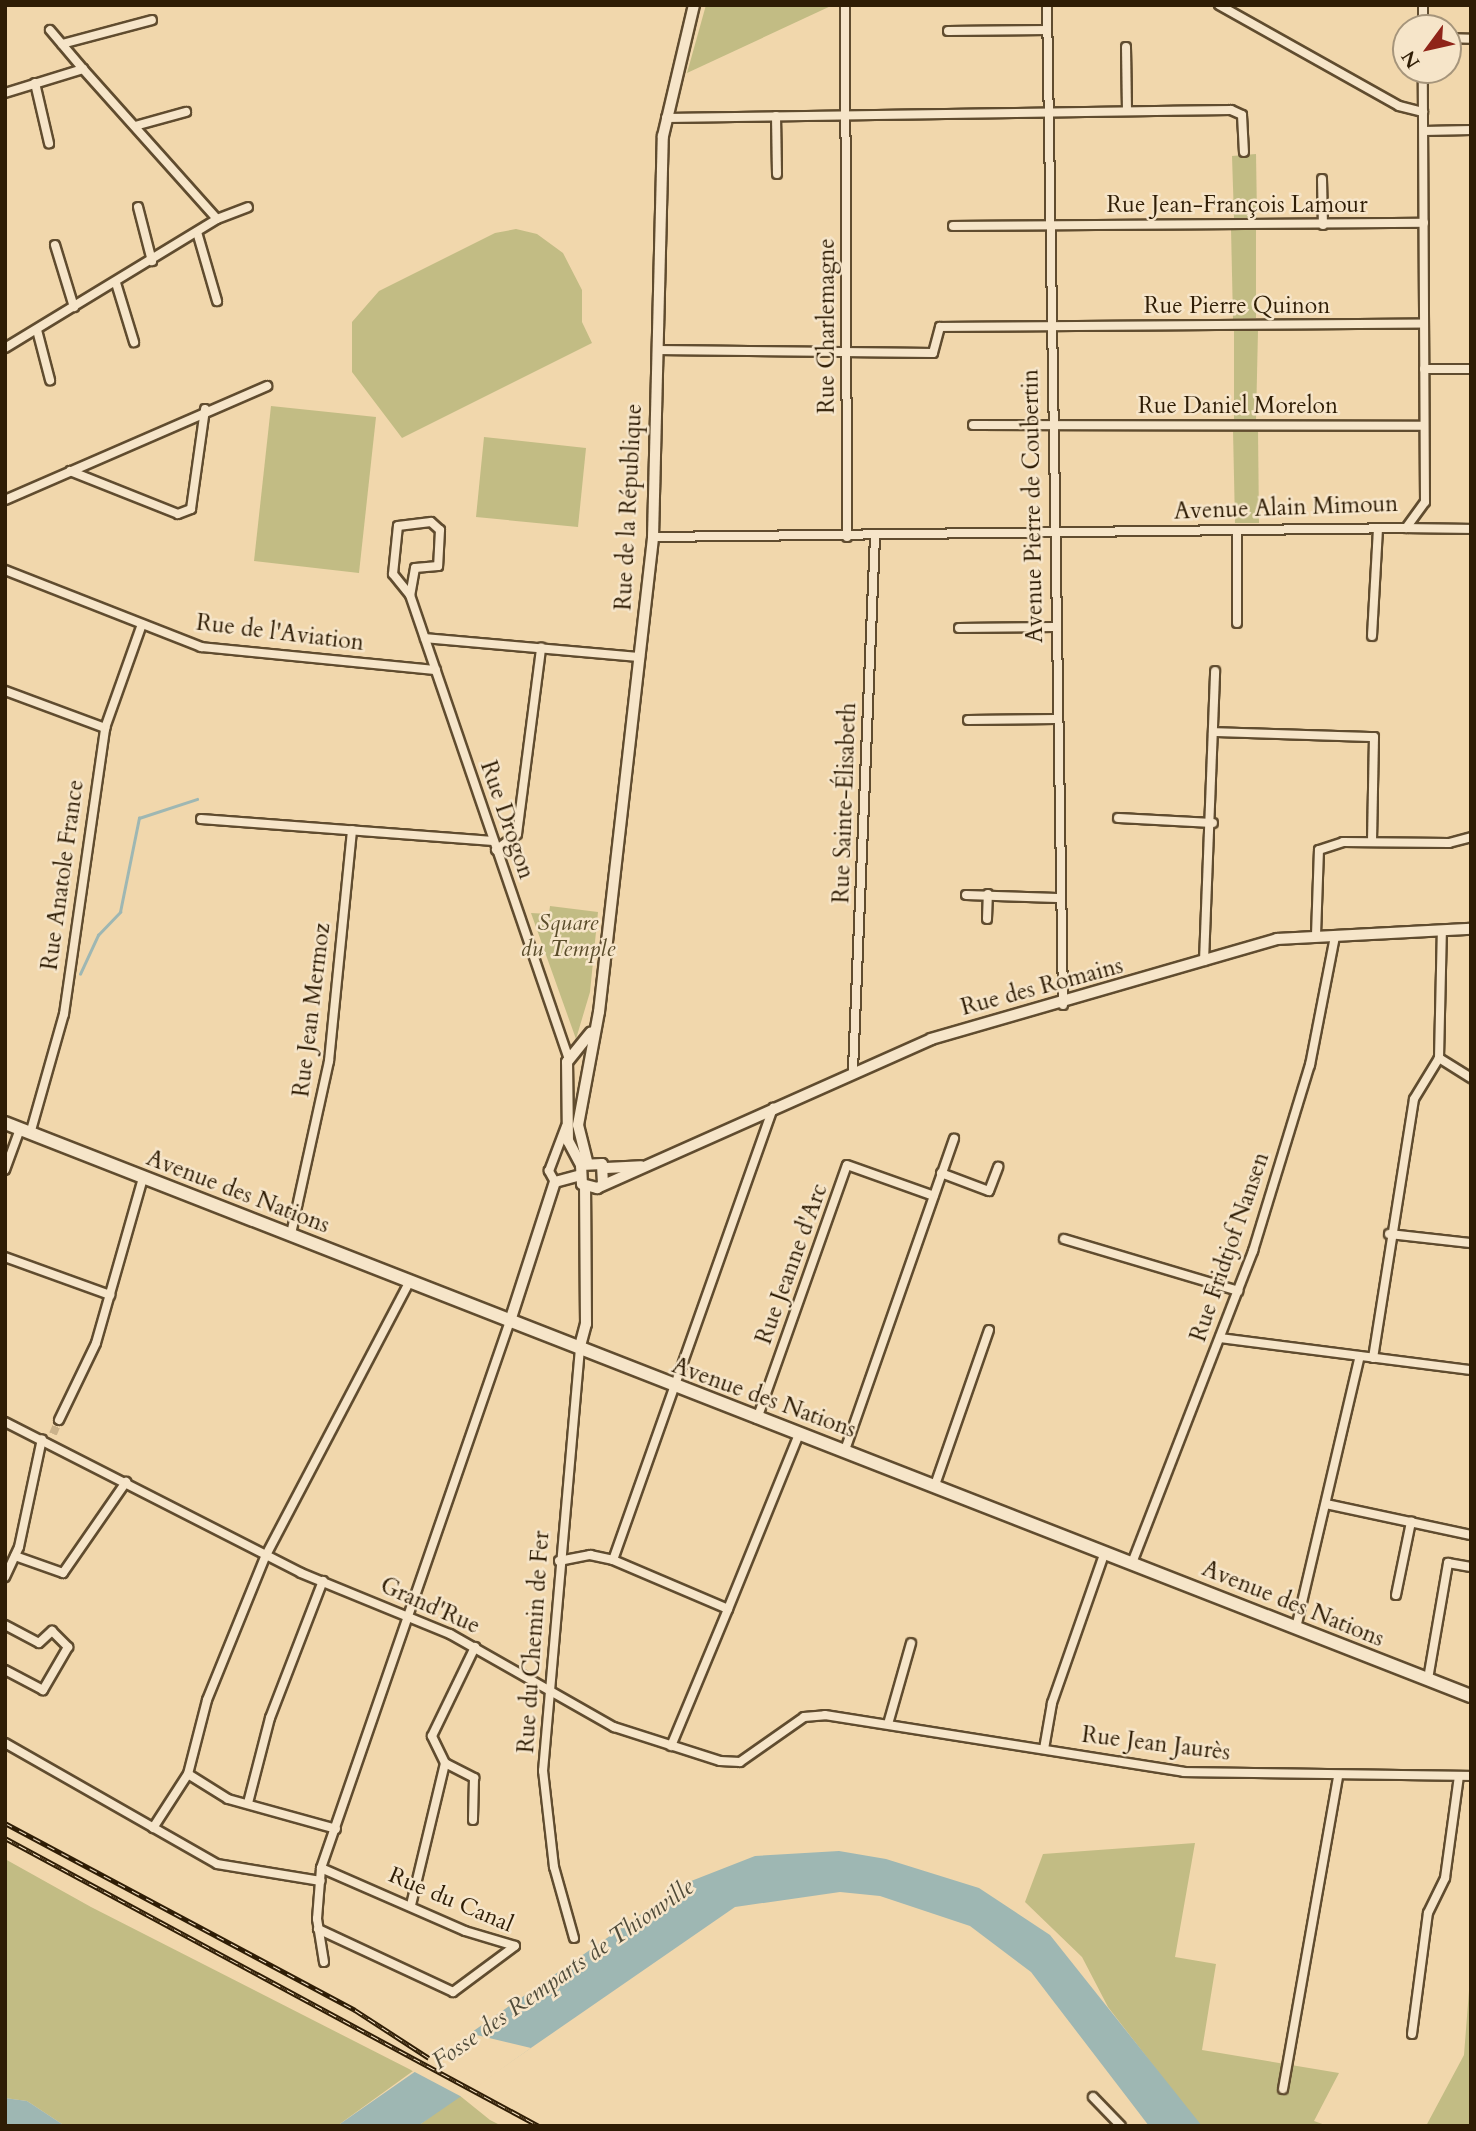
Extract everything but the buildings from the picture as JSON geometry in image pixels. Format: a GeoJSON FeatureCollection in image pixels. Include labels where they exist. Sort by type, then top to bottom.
{"type":"FeatureCollection","features":[{"type":"Feature","properties":{"kind":"main road","name":"Avenue des Nations"},"geometry":{"type":"LineString","coordinates":[[5,1124],[580,1346],[678,1391],[756,1422],[845,1450],[1471,1696]]}},
{"type":"Feature","properties":{"kind":"street","name":"Rue de la République"},"geometry":{"type":"LineString","coordinates":[[583,1172],[578,1136],[585,1063],[599,1012],[653,537],[666,117],[694,5]]}},
{"type":"Feature","properties":{"kind":"street","name":"Rue Charlemagne"},"geometry":{"type":"LineString","coordinates":[[845,5],[847,537]]}},
{"type":"Feature","properties":{"kind":"street","name":"Avenue Pierre de Coubertin"},"geometry":{"type":"LineString","coordinates":[[1047,5],[1057,898],[1063,1005]]}},
{"type":"Feature","properties":{"kind":"street"},"geometry":{"type":"LineString","coordinates":[[1219,5],[1399,106],[1423,112]]}},
{"type":"Feature","properties":{"kind":"street"},"geometry":{"type":"LineString","coordinates":[[62,44],[152,20]]}},
{"type":"Feature","properties":{"kind":"street"},"geometry":{"type":"LineString","coordinates":[[50,30],[217,219]]}},
{"type":"Feature","properties":{"kind":"street"},"geometry":{"type":"LineString","coordinates":[[948,31],[1047,30]]}},
{"type":"Feature","properties":{"kind":"street"},"geometry":{"type":"LineString","coordinates":[[1126,47],[1127,111]]}},
{"type":"Feature","properties":{"kind":"street"},"geometry":{"type":"LineString","coordinates":[[5,93],[83,69]]}},
{"type":"Feature","properties":{"kind":"street"},"geometry":{"type":"LineString","coordinates":[[35,83],[49,143]]}},
{"type":"Feature","properties":{"kind":"street","name":"Avenue Alain Mimoun"},"geometry":{"type":"LineString","coordinates":[[653,537],[875,537],[1406,528],[1425,502],[1423,84]]}},
{"type":"Feature","properties":{"kind":"street"},"geometry":{"type":"LineString","coordinates":[[666,117],[1238,111],[1244,152]]}},
{"type":"Feature","properties":{"kind":"street"},"geometry":{"type":"LineString","coordinates":[[135,126],[186,112]]}},
{"type":"Feature","properties":{"kind":"street"},"geometry":{"type":"LineString","coordinates":[[776,116],[777,174]]}},
{"type":"Feature","properties":{"kind":"street"},"geometry":{"type":"LineString","coordinates":[[1424,131],[1471,130]]}},
{"type":"Feature","properties":{"kind":"street"},"geometry":{"type":"LineString","coordinates":[[1322,179],[1323,225]]}},
{"type":"Feature","properties":{"kind":"street"},"geometry":{"type":"LineString","coordinates":[[138,207],[152,261]]}},
{"type":"Feature","properties":{"kind":"street"},"geometry":{"type":"LineString","coordinates":[[5,348],[116,283],[217,219],[248,207]]}},
{"type":"Feature","properties":{"kind":"street","name":"Rue Jean-François Lamour"},"geometry":{"type":"LineString","coordinates":[[953,226],[1424,223]]}},
{"type":"Feature","properties":{"kind":"street"},"geometry":{"type":"LineString","coordinates":[[197,232],[216,301]]}},
{"type":"Feature","properties":{"kind":"street"},"geometry":{"type":"LineString","coordinates":[[55,245],[74,307]]}},
{"type":"Feature","properties":{"kind":"street"},"geometry":{"type":"LineString","coordinates":[[116,283],[134,342]]}},
{"type":"Feature","properties":{"kind":"street","name":"Rue Pierre Quinon"},"geometry":{"type":"LineString","coordinates":[[846,353],[933,353],[940,327],[1424,324]]}},
{"type":"Feature","properties":{"kind":"street"},"geometry":{"type":"LineString","coordinates":[[37,330],[50,380]]}},
{"type":"Feature","properties":{"kind":"street"},"geometry":{"type":"LineString","coordinates":[[657,350],[846,353]]}},
{"type":"Feature","properties":{"kind":"street"},"geometry":{"type":"LineString","coordinates":[[1424,369],[1471,369]]}},
{"type":"Feature","properties":{"kind":"street"},"geometry":{"type":"LineString","coordinates":[[5,500],[205,409],[267,386]]}},
{"type":"Feature","properties":{"kind":"street"},"geometry":{"type":"LineString","coordinates":[[70,471],[178,514],[191,509],[205,409]]}},
{"type":"Feature","properties":{"kind":"street","name":"Rue Daniel Morelon"},"geometry":{"type":"LineString","coordinates":[[973,425],[1424,426]]}},
{"type":"Feature","properties":{"kind":"street","name":"Rue Drogon"},"geometry":{"type":"LineString","coordinates":[[410,595],[415,568],[438,566],[440,530],[431,522],[398,526],[393,574],[410,595],[495,845],[572,1055]]}},
{"type":"Feature","properties":{"kind":"street"},"geometry":{"type":"LineString","coordinates":[[1371,636],[1378,528]]}},
{"type":"Feature","properties":{"kind":"street"},"geometry":{"type":"LineString","coordinates":[[1406,528],[1471,529]]}},
{"type":"Feature","properties":{"kind":"street"},"geometry":{"type":"LineString","coordinates":[[1237,532],[1237,623]]}},
{"type":"Feature","properties":{"kind":"street","name":"Rue Sainte-Élisabeth"},"geometry":{"type":"LineString","coordinates":[[853,1070],[875,537]]}},
{"type":"Feature","properties":{"kind":"street","name":"Rue de l'Aviation"},"geometry":{"type":"LineString","coordinates":[[5,570],[201,647],[436,670]]}},
{"type":"Feature","properties":{"kind":"street","name":"Rue Anatole France"},"geometry":{"type":"LineString","coordinates":[[5,1170],[25,1131],[64,1014],[105,727],[142,624]]}},
{"type":"Feature","properties":{"kind":"street"},"geometry":{"type":"LineString","coordinates":[[959,628],[1054,627]]}},
{"type":"Feature","properties":{"kind":"street"},"geometry":{"type":"LineString","coordinates":[[425,638],[640,657]]}},
{"type":"Feature","properties":{"kind":"street"},"geometry":{"type":"LineString","coordinates":[[201,819],[352,830],[495,845],[517,834],[541,648]]}},
{"type":"Feature","properties":{"kind":"street"},"geometry":{"type":"LineString","coordinates":[[1204,961],[1213,823],[1215,671]]}},
{"type":"Feature","properties":{"kind":"street"},"geometry":{"type":"LineString","coordinates":[[5,691],[105,727]]}},
{"type":"Feature","properties":{"kind":"street"},"geometry":{"type":"LineString","coordinates":[[968,720],[1055,719]]}},
{"type":"Feature","properties":{"kind":"street"},"geometry":{"type":"LineString","coordinates":[[1213,732],[1374,737],[1372,841]]}},
{"type":"Feature","properties":{"kind":"street"},"geometry":{"type":"LineString","coordinates":[[1118,818],[1213,823]]}},
{"type":"Feature","properties":{"kind":"street","name":"Rue Jean Mermoz"},"geometry":{"type":"LineString","coordinates":[[291,1234],[329,1061],[352,830]]}},
{"type":"Feature","properties":{"kind":"street"},"geometry":{"type":"LineString","coordinates":[[1316,935],[1319,850],[1372,841],[1449,843],[1471,837]]}},
{"type":"Feature","properties":{"kind":"street"},"geometry":{"type":"LineString","coordinates":[[987,919],[988,894]]}},
{"type":"Feature","properties":{"kind":"street"},"geometry":{"type":"LineString","coordinates":[[965,895],[1057,898]]}},
{"type":"Feature","properties":{"kind":"street","name":"Rue des Romains"},"geometry":{"type":"LineString","coordinates":[[583,1172],[603,1184],[773,1105],[931,1039],[1063,1005],[1277,939],[1471,929]]}},
{"type":"Feature","properties":{"kind":"street"},"geometry":{"type":"LineString","coordinates":[[1373,1357],[1389,1234],[1414,1099],[1439,1058],[1442,930]]}},
{"type":"Feature","properties":{"kind":"street","name":"Rue Fridtjof Nansen"},"geometry":{"type":"LineString","coordinates":[[1132,1563],[1238,1291],[1310,1065],[1335,936]]}},
{"type":"Feature","properties":{"kind":"street","name":"Rue de la République"},"geometry":{"type":"LineString","coordinates":[[510,1321],[555,1182],[550,1171],[567,1124],[572,1055],[599,1012]]}},
{"type":"Feature","properties":{"kind":"street"},"geometry":{"type":"LineString","coordinates":[[572,1055],[585,1063]]}},
{"type":"Feature","properties":{"kind":"street"},"geometry":{"type":"LineString","coordinates":[[1439,1058],[1471,1078]]}},
{"type":"Feature","properties":{"kind":"street"},"geometry":{"type":"LineString","coordinates":[[613,1560],[678,1391],[773,1105]]}},
{"type":"Feature","properties":{"kind":"street","name":"Rue de la République"},"geometry":{"type":"LineString","coordinates":[[567,1124],[583,1172]]}},
{"type":"Feature","properties":{"kind":"street"},"geometry":{"type":"LineString","coordinates":[[845,1450],[954,1138]]}},
{"type":"Feature","properties":{"kind":"street","name":"Rue Jeanne d'Arc"},"geometry":{"type":"LineString","coordinates":[[756,1422],[847,1165],[933,1196]]}},
{"type":"Feature","properties":{"kind":"street","name":"Rue des Romains"},"geometry":{"type":"LineString","coordinates":[[606,1168],[644,1166]]}},
{"type":"Feature","properties":{"kind":"street"},"geometry":{"type":"LineString","coordinates":[[941,1173],[989,1191],[998,1167]]}},
{"type":"Feature","properties":{"kind":"street"},"geometry":{"type":"LineString","coordinates":[[555,1182],[583,1172],[606,1168],[603,1184]]}},
{"type":"Feature","properties":{"kind":"street"},"geometry":{"type":"LineString","coordinates":[[580,1346],[586,1324],[583,1172]]}},
{"type":"Feature","properties":{"kind":"street"},"geometry":{"type":"LineString","coordinates":[[59,1420],[96,1343],[143,1178]]}},
{"type":"Feature","properties":{"kind":"street"},"geometry":{"type":"LineString","coordinates":[[1389,1234],[1471,1243]]}},
{"type":"Feature","properties":{"kind":"street"},"geometry":{"type":"LineString","coordinates":[[1064,1239],[1238,1291]]}},
{"type":"Feature","properties":{"kind":"street"},"geometry":{"type":"LineString","coordinates":[[5,1257],[110,1295]]}},
{"type":"Feature","properties":{"kind":"street"},"geometry":{"type":"LineString","coordinates":[[153,1828],[188,1774],[208,1700],[266,1555],[410,1281]]}},
{"type":"Feature","properties":{"kind":"street"},"geometry":{"type":"LineString","coordinates":[[324,1962],[318,1929],[321,1868],[510,1321]]}},
{"type":"Feature","properties":{"kind":"street"},"geometry":{"type":"LineString","coordinates":[[935,1485],[989,1330]]}},
{"type":"Feature","properties":{"kind":"street"},"geometry":{"type":"LineString","coordinates":[[1220,1338],[1471,1370]]}},
{"type":"Feature","properties":{"kind":"street","name":"Rue du Chemin de Fer"},"geometry":{"type":"LineString","coordinates":[[574,1938],[554,1867],[543,1771],[559,1561],[580,1346]]}},
{"type":"Feature","properties":{"kind":"street"},"geometry":{"type":"LineString","coordinates":[[1296,1628],[1360,1356]]}},
{"type":"Feature","properties":{"kind":"street","name":"Grand'Rue"},"geometry":{"type":"LineString","coordinates":[[5,1422],[48,1438],[266,1555],[410,1616],[475,1647],[614,1727],[671,1746],[740,1762],[803,1717],[839,1716]]}},
{"type":"Feature","properties":{"kind":"street"},"geometry":{"type":"LineString","coordinates":[[671,1746],[798,1437]]}},
{"type":"Feature","properties":{"kind":"street"},"geometry":{"type":"LineString","coordinates":[[5,1577],[15,1556],[48,1438]]}},
{"type":"Feature","properties":{"kind":"street"},"geometry":{"type":"LineString","coordinates":[[15,1556],[63,1573],[126,1482]]}},
{"type":"Feature","properties":{"kind":"street"},"geometry":{"type":"LineString","coordinates":[[1326,1504],[1471,1535]]}},
{"type":"Feature","properties":{"kind":"street"},"geometry":{"type":"LineString","coordinates":[[1396,1595],[1411,1522]]}},
{"type":"Feature","properties":{"kind":"street"},"geometry":{"type":"LineString","coordinates":[[1044,1749],[1052,1703],[1105,1552]]}},
{"type":"Feature","properties":{"kind":"street"},"geometry":{"type":"LineString","coordinates":[[559,1561],[590,1555],[613,1560],[728,1609]]}},
{"type":"Feature","properties":{"kind":"street"},"geometry":{"type":"LineString","coordinates":[[1428,1679],[1448,1563],[1471,1567]]}},
{"type":"Feature","properties":{"kind":"street"},"geometry":{"type":"LineString","coordinates":[[248,1803],[270,1718],[323,1581]]}},
{"type":"Feature","properties":{"kind":"street"},"geometry":{"type":"LineString","coordinates":[[5,1625],[39,1643],[52,1631],[68,1647],[43,1690],[5,1670]]}},
{"type":"Feature","properties":{"kind":"street"},"geometry":{"type":"LineString","coordinates":[[888,1724],[911,1643]]}},
{"type":"Feature","properties":{"kind":"street"},"geometry":{"type":"LineString","coordinates":[[473,1820],[474,1778],[445,1763],[432,1736],[475,1647]]}},
{"type":"Feature","properties":{"kind":"street","name":"Rue Jean Jaurès"},"geometry":{"type":"LineString","coordinates":[[839,1716],[1184,1772],[1338,1777],[1471,1776]]}},
{"type":"Feature","properties":{"kind":"street"},"geometry":{"type":"LineString","coordinates":[[5,1743],[217,1864],[321,1881]]}},
{"type":"Feature","properties":{"kind":"street"},"geometry":{"type":"LineString","coordinates":[[411,1905],[445,1763]]}},
{"type":"Feature","properties":{"kind":"street"},"geometry":{"type":"LineString","coordinates":[[188,1774],[228,1799],[336,1829]]}},
{"type":"Feature","properties":{"kind":"street"},"geometry":{"type":"LineString","coordinates":[[1412,2034],[1428,1913],[1445,1878],[1459,1776]]}},
{"type":"Feature","properties":{"kind":"street"},"geometry":{"type":"LineString","coordinates":[[1283,2090],[1338,1777]]}},
{"type":"Feature","properties":{"kind":"street","name":"Rue du Canal"},"geometry":{"type":"LineString","coordinates":[[318,1929],[453,1992],[515,1946],[465,1931],[411,1905],[321,1868]]}},
{"type":"Feature","properties":{"kind":"street"},"geometry":{"type":"LineString","coordinates":[[1093,2098],[1121,2126]]}},
{"type":"Feature","properties":{"kind":"green space"},"geometry":{"type":"Polygon","coordinates":[[[706,5],[833,5],[687,73],[706,5]]]}},
{"type":"Feature","properties":{"kind":"green space"},"geometry":{"type":"Polygon","coordinates":[[[1256,154],[1257,218],[1234,218],[1232,156],[1256,154]]]}},
{"type":"Feature","properties":{"kind":"green space"},"geometry":{"type":"Polygon","coordinates":[[[1231,228],[1256,228],[1256,318],[1233,319],[1231,228]]]}},
{"type":"Feature","properties":{"kind":"green space"},"geometry":{"type":"Polygon","coordinates":[[[516,229],[537,234],[563,253],[582,290],[582,322],[592,343],[402,438],[352,372],[352,322],[379,291],[495,233],[516,229]]]}},
{"type":"Feature","properties":{"kind":"green space"},"geometry":{"type":"Polygon","coordinates":[[[1258,330],[1256,420],[1234,419],[1234,331],[1258,330]]]}},
{"type":"Feature","properties":{"kind":"green space"},"geometry":{"type":"Polygon","coordinates":[[[271,406],[376,417],[359,573],[254,561],[271,406]]]}},
{"type":"Feature","properties":{"kind":"green space"},"geometry":{"type":"Polygon","coordinates":[[[1233,430],[1258,430],[1259,523],[1235,523],[1233,430]]]}},
{"type":"Feature","properties":{"kind":"green space"},"geometry":{"type":"Polygon","coordinates":[[[484,437],[586,448],[578,527],[476,517],[484,437]]]}},
{"type":"Feature","properties":{"kind":"green space","name":"Square du Temple"},"geometry":{"type":"Polygon","coordinates":[[[550,906],[598,912],[590,992],[576,1039],[531,913],[549,914],[550,906]]]}},
{"type":"Feature","properties":{"kind":"green space"},"geometry":{"type":"Polygon","coordinates":[[[1195,1843],[1175,1957],[1216,1964],[1202,2050],[1339,2073],[1314,2121],[1328,2126],[1200,2126],[1108,2007],[1082,1957],[1025,1902],[1043,1854],[1195,1843]]]}},
{"type":"Feature","properties":{"kind":"green space"},"geometry":{"type":"Polygon","coordinates":[[[5,1859],[91,1907],[413,2071],[337,2126],[65,2126],[27,2101],[5,2098],[5,1859]]]}},
{"type":"Feature","properties":{"kind":"green space"},"geometry":{"type":"Polygon","coordinates":[[[1471,1965],[1471,2126],[1426,2126],[1464,2055],[1471,1965]]]}},
{"type":"Feature","properties":{"kind":"green space"},"geometry":{"type":"Polygon","coordinates":[[[459,2095],[490,2120],[502,2126],[418,2126],[459,2095]]]}},
{"type":"Feature","properties":{"kind":"water","name":"Fosse des Remparts de Thionville"},"geometry":{"type":"Polygon","coordinates":[[[839,1851],[886,1859],[979,1888],[1050,1935],[1202,2126],[1149,2126],[1031,1972],[970,1926],[880,1896],[840,1892],[735,1907],[418,2126],[337,2126],[686,1883],[755,1856],[839,1851]]]}},
{"type":"Feature","properties":{"kind":"water"},"geometry":{"type":"Polygon","coordinates":[[[5,2098],[27,2101],[65,2126],[5,2126],[5,2098]]]}},
{"type":"Feature","properties":{"kind":"pier"},"geometry":{"type":"Polygon","coordinates":[[[464,2032],[531,2048],[462,2097],[411,2070],[464,2032]]]}},
{"type":"Feature","properties":{"kind":"waterway"},"geometry":{"type":"LineString","coordinates":[[80,974],[98,935],[120,912],[139,818],[197,799]]}},
{"type":"Feature","properties":{"kind":"tunnel"},"geometry":{"type":"LineString","coordinates":[[53,1434],[59,1420]]}},
{"type":"Feature","properties":{"kind":"railway"},"geometry":{"type":"LineString","coordinates":[[5,1823],[355,2010],[429,2058]]}},
{"type":"Feature","properties":{"kind":"railway"},"geometry":{"type":"LineString","coordinates":[[5,1838],[539,2126]]}}]}
